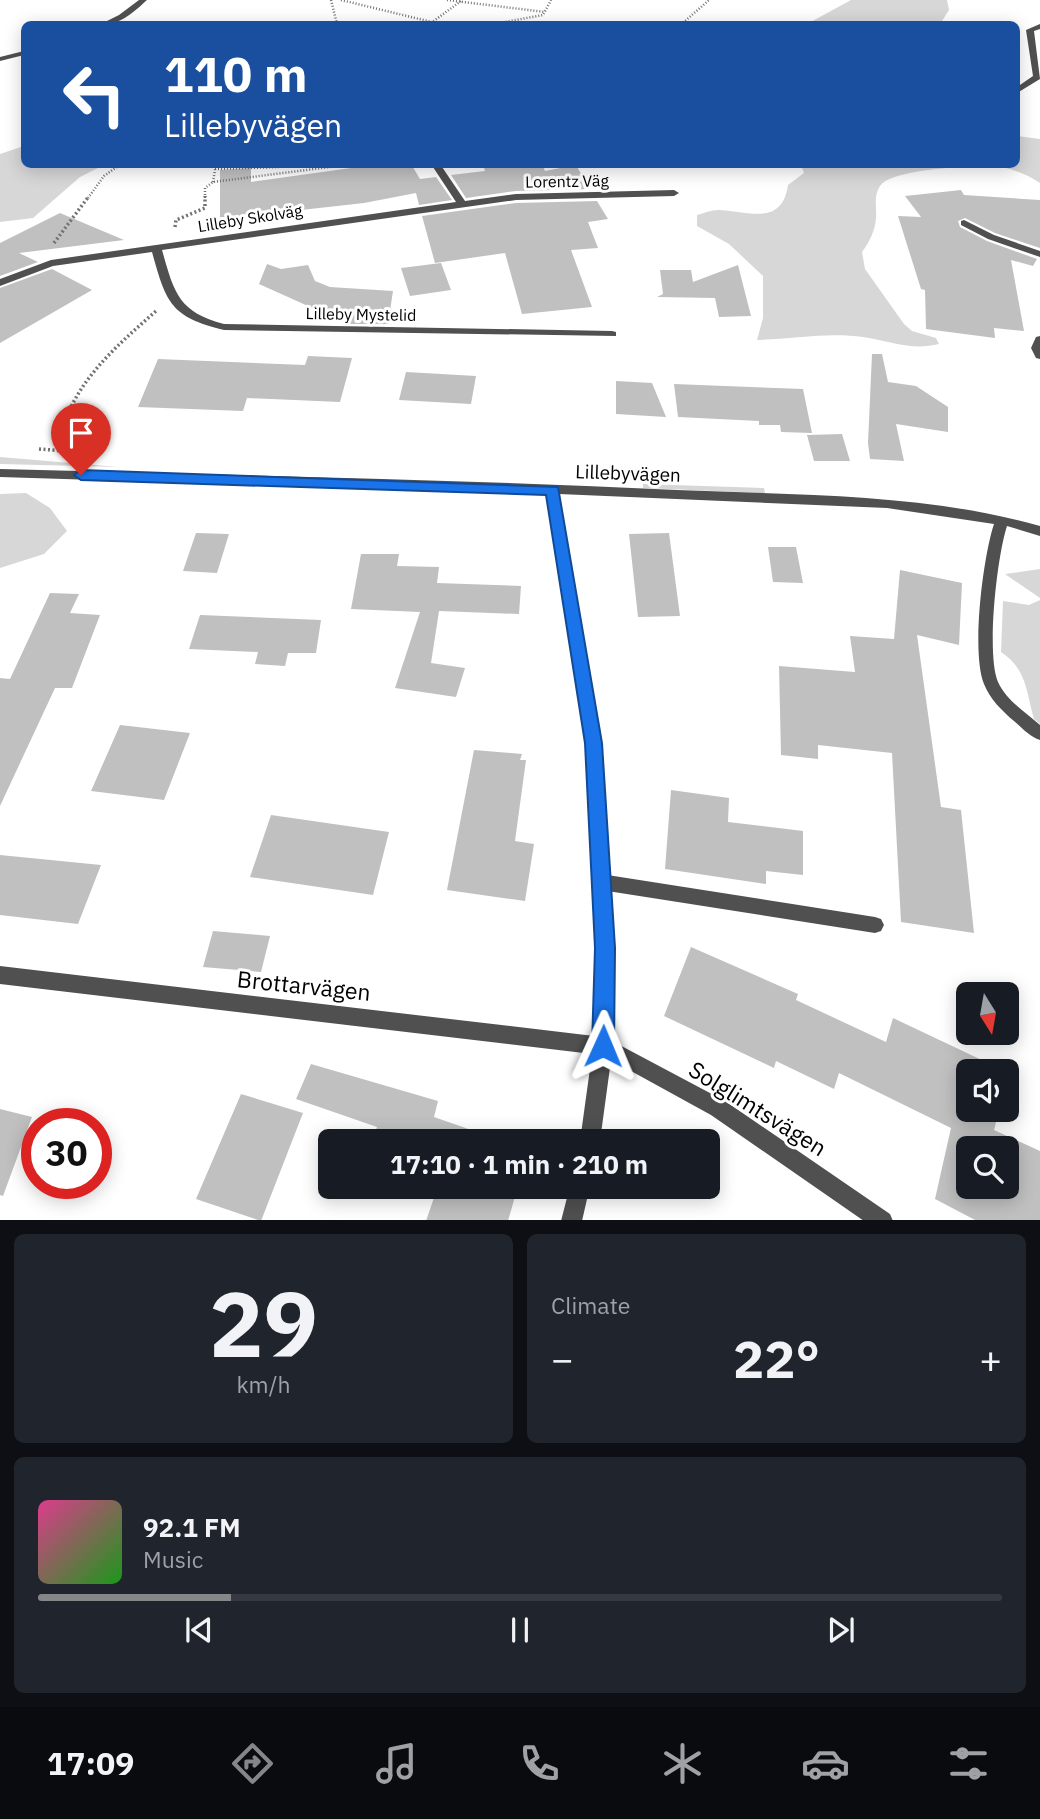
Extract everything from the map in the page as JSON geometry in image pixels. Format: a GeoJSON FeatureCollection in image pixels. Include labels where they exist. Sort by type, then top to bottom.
{"type":"FeatureCollection","features":[{"type":"Feature","properties":{"kind":"street"},"geometry":{"type":"LineString","coordinates":[[112,21],[122,17],[143,0]]}},
{"type":"Feature","properties":{"kind":"street"},"geometry":{"type":"LineString","coordinates":[[1020,88],[1038,78],[1030,30],[1040,26]]}},
{"type":"Feature","properties":{"kind":"street"},"geometry":{"type":"LineString","coordinates":[[0,59],[21,54]]}},
{"type":"Feature","properties":{"kind":"street"},"geometry":{"type":"LineString","coordinates":[[438,168],[461,204]]}},
{"type":"Feature","properties":{"kind":"street","name":"Lorentz Väg"},"geometry":{"type":"LineString","coordinates":[[461,204],[516,197],[674,193]]}},
{"type":"Feature","properties":{"kind":"street","name":"Lilleby Skolväg"},"geometry":{"type":"LineString","coordinates":[[0,283],[40,267],[172,245],[461,204]]}},
{"type":"Feature","properties":{"kind":"street"},"geometry":{"type":"LineString","coordinates":[[964,223],[991,237],[1040,254]]}},
{"type":"Feature","properties":{"kind":"street"},"geometry":{"type":"LineString","coordinates":[[156,248],[171,298]]}},
{"type":"Feature","properties":{"kind":"street","name":"Lilleby Mystelid"},"geometry":{"type":"LineString","coordinates":[[171,298],[186,315],[200,322],[224,327],[612,334]]}},
{"type":"Feature","properties":{"kind":"street"},"geometry":{"type":"LineString","coordinates":[[1040,339],[1037,348],[1040,356]]}},
{"type":"Feature","properties":{"kind":"street","name":"Lillebyvägen"},"geometry":{"type":"LineString","coordinates":[[0,473],[552,490],[887,504],[1002,520],[1040,531]]}},
{"type":"Feature","properties":{"kind":"street"},"geometry":{"type":"LineString","coordinates":[[552,490],[593,743],[605,948],[603,1046],[592,1129]]}},
{"type":"Feature","properties":{"kind":"street"},"geometry":{"type":"LineString","coordinates":[[1002,520],[996,538],[985,654],[991,684],[1020,718],[1040,734]]}},
{"type":"Feature","properties":{"kind":"street"},"geometry":{"type":"LineString","coordinates":[[601,883],[875,925]]}},
{"type":"Feature","properties":{"kind":"street","name":"Brottarvägen"},"geometry":{"type":"LineString","coordinates":[[0,975],[603,1046]]}},
{"type":"Feature","properties":{"kind":"street","name":"Solglimtsvägen"},"geometry":{"type":"LineString","coordinates":[[603,1046],[718,1108],[883,1220]]}},
{"type":"Feature","properties":{"kind":"street"},"geometry":{"type":"LineString","coordinates":[[571,1220],[577,1199]]}},
{"type":"Feature","properties":{"kind":"path"},"geometry":{"type":"LineString","coordinates":[[331,0],[336,21]]}},
{"type":"Feature","properties":{"kind":"path"},"geometry":{"type":"LineString","coordinates":[[341,0],[418,21]]}},
{"type":"Feature","properties":{"kind":"path"},"geometry":{"type":"LineString","coordinates":[[447,0],[545,12]]}},
{"type":"Feature","properties":{"kind":"path"},"geometry":{"type":"LineString","coordinates":[[545,12],[551,0]]}},
{"type":"Feature","properties":{"kind":"path"},"geometry":{"type":"LineString","coordinates":[[685,21],[709,0]]}},
{"type":"Feature","properties":{"kind":"path"},"geometry":{"type":"LineString","coordinates":[[433,21],[461,1]]}},
{"type":"Feature","properties":{"kind":"path"},"geometry":{"type":"LineString","coordinates":[[507,21],[545,12]]}},
{"type":"Feature","properties":{"kind":"path"},"geometry":{"type":"LineString","coordinates":[[40,267],[84,201],[104,176],[115,168]]}},
{"type":"Feature","properties":{"kind":"path"},"geometry":{"type":"LineString","coordinates":[[213,182],[215,168]]}},
{"type":"Feature","properties":{"kind":"path"},"geometry":{"type":"LineString","coordinates":[[266,177],[278,168]]}},
{"type":"Feature","properties":{"kind":"path"},"geometry":{"type":"LineString","coordinates":[[172,245],[176,220],[205,208],[205,188],[213,182],[326,168]]}},
{"type":"Feature","properties":{"kind":"path"},"geometry":{"type":"LineString","coordinates":[[58,449],[66,413],[88,379],[171,298]]}},
{"type":"Feature","properties":{"kind":"shaded area"},"geometry":{"type":"Polygon","coordinates":[[[851,0],[947,0],[949,10],[942,21],[812,21],[851,0]]]}},
{"type":"Feature","properties":{"kind":"shaded area"},"geometry":{"type":"Polygon","coordinates":[[[1020,136],[1040,139],[1040,183],[1006,168],[1020,168],[1020,136]]]}},
{"type":"Feature","properties":{"kind":"shaded area"},"geometry":{"type":"Polygon","coordinates":[[[21,147],[21,168],[98,168],[80,177],[33,218],[0,222],[0,154],[21,147]]]}},
{"type":"Feature","properties":{"kind":"shaded area"},"geometry":{"type":"Polygon","coordinates":[[[802,168],[950,168],[902,175],[880,186],[876,198],[875,227],[862,252],[865,269],[904,324],[912,331],[936,338],[939,344],[910,346],[837,335],[757,340],[763,318],[763,276],[729,244],[697,226],[697,215],[713,210],[752,214],[771,212],[779,207],[788,185],[804,173],[802,168]]]}},
{"type":"Feature","properties":{"kind":"shaded area"},"geometry":{"type":"Polygon","coordinates":[[[0,457],[118,467],[0,464],[0,457]]]}},
{"type":"Feature","properties":{"kind":"shaded area"},"geometry":{"type":"Polygon","coordinates":[[[643,484],[764,488],[765,493],[643,488],[643,484]]]}},
{"type":"Feature","properties":{"kind":"shaded area"},"geometry":{"type":"Polygon","coordinates":[[[26,493],[50,508],[67,531],[44,554],[0,568],[0,494],[26,493]]]}},
{"type":"Feature","properties":{"kind":"shaded area"},"geometry":{"type":"Polygon","coordinates":[[[1040,569],[1040,598],[1005,574],[1040,569]]]}},
{"type":"Feature","properties":{"kind":"shaded area"},"geometry":{"type":"Polygon","coordinates":[[[1040,600],[1040,724],[1034,719],[1021,674],[1001,652],[1003,601],[1029,605],[1040,600]]]}},
{"type":"Feature","properties":{"kind":"building"},"geometry":{"type":"Polygon","coordinates":[[[251,168],[251,182],[351,168],[413,168],[420,179],[436,177],[452,200],[419,205],[416,193],[364,203],[220,219],[220,170],[251,168]]]}},
{"type":"Feature","properties":{"kind":"building"},"geometry":{"type":"Polygon","coordinates":[[[484,168],[544,168],[545,171],[578,168],[590,189],[516,191],[466,198],[451,175],[485,171],[484,168]]]}},
{"type":"Feature","properties":{"kind":"building"},"geometry":{"type":"Polygon","coordinates":[[[961,190],[964,195],[1040,200],[1040,248],[995,233],[965,218],[958,221],[960,227],[987,241],[1037,259],[1033,266],[1011,260],[1024,331],[994,328],[995,338],[926,329],[925,290],[921,289],[898,216],[921,217],[905,196],[961,190]]]}},
{"type":"Feature","properties":{"kind":"building"},"geometry":{"type":"Polygon","coordinates":[[[597,201],[608,219],[588,222],[598,248],[571,250],[592,307],[522,314],[505,253],[435,263],[422,216],[516,203],[597,201]]]}},
{"type":"Feature","properties":{"kind":"building"},"geometry":{"type":"Polygon","coordinates":[[[60,213],[124,240],[19,253],[38,262],[0,276],[0,243],[60,213]]]}},
{"type":"Feature","properties":{"kind":"building"},"geometry":{"type":"Polygon","coordinates":[[[441,263],[451,290],[410,296],[401,268],[441,263]]]}},
{"type":"Feature","properties":{"kind":"building"},"geometry":{"type":"Polygon","coordinates":[[[267,264],[281,269],[308,265],[315,281],[330,287],[393,291],[388,324],[348,324],[259,284],[267,264]]]}},
{"type":"Feature","properties":{"kind":"building"},"geometry":{"type":"Polygon","coordinates":[[[738,265],[751,316],[719,317],[715,298],[657,297],[663,294],[660,270],[691,270],[693,282],[738,265]]]}},
{"type":"Feature","properties":{"kind":"building"},"geometry":{"type":"Polygon","coordinates":[[[52,269],[92,290],[0,343],[0,288],[52,269]]]}},
{"type":"Feature","properties":{"kind":"building"},"geometry":{"type":"Polygon","coordinates":[[[872,354],[882,354],[888,382],[916,386],[948,407],[948,432],[896,424],[904,461],[870,459],[868,443],[872,354]]]}},
{"type":"Feature","properties":{"kind":"building"},"geometry":{"type":"Polygon","coordinates":[[[308,356],[352,358],[340,402],[247,398],[243,411],[138,407],[158,359],[305,365],[308,356]]]}},
{"type":"Feature","properties":{"kind":"building"},"geometry":{"type":"Polygon","coordinates":[[[406,372],[476,376],[471,404],[399,400],[406,372]]]}},
{"type":"Feature","properties":{"kind":"building"},"geometry":{"type":"Polygon","coordinates":[[[616,381],[652,383],[666,417],[616,414],[616,381]]]}},
{"type":"Feature","properties":{"kind":"building"},"geometry":{"type":"Polygon","coordinates":[[[674,384],[803,389],[812,433],[781,432],[780,425],[759,425],[759,421],[678,417],[674,384]]]}},
{"type":"Feature","properties":{"kind":"building"},"geometry":{"type":"Polygon","coordinates":[[[842,434],[850,461],[814,461],[807,435],[842,434]]]}},
{"type":"Feature","properties":{"kind":"building"},"geometry":{"type":"Polygon","coordinates":[[[196,533],[229,534],[217,573],[183,571],[196,533]]]}},
{"type":"Feature","properties":{"kind":"building"},"geometry":{"type":"Polygon","coordinates":[[[669,533],[680,616],[638,617],[629,534],[669,533]]]}},
{"type":"Feature","properties":{"kind":"building"},"geometry":{"type":"Polygon","coordinates":[[[768,547],[796,547],[803,583],[773,582],[768,547]]]}},
{"type":"Feature","properties":{"kind":"building"},"geometry":{"type":"Polygon","coordinates":[[[361,554],[399,554],[397,566],[439,567],[437,583],[521,586],[519,614],[439,611],[431,663],[465,668],[456,697],[395,688],[420,612],[351,609],[361,554]]]}},
{"type":"Feature","properties":{"kind":"building"},"geometry":{"type":"Polygon","coordinates":[[[900,570],[962,583],[959,645],[917,635],[941,807],[961,810],[974,933],[901,922],[892,753],[818,745],[818,759],[781,755],[779,666],[855,672],[850,636],[894,639],[900,570]]]}},
{"type":"Feature","properties":{"kind":"building"},"geometry":{"type":"Polygon","coordinates":[[[50,593],[79,594],[70,613],[100,615],[72,688],[55,688],[0,806],[0,678],[10,679],[50,593]]]}},
{"type":"Feature","properties":{"kind":"building"},"geometry":{"type":"Polygon","coordinates":[[[200,615],[321,620],[316,653],[288,653],[285,666],[255,664],[258,652],[189,649],[200,615]]]}},
{"type":"Feature","properties":{"kind":"building"},"geometry":{"type":"Polygon","coordinates":[[[120,725],[190,733],[164,800],[91,791],[120,725]]]}},
{"type":"Feature","properties":{"kind":"building"},"geometry":{"type":"Polygon","coordinates":[[[474,750],[522,754],[520,760],[526,760],[515,841],[534,844],[525,901],[447,890],[474,750]]]}},
{"type":"Feature","properties":{"kind":"building"},"geometry":{"type":"Polygon","coordinates":[[[671,790],[729,798],[728,822],[803,831],[803,875],[766,871],[766,884],[665,869],[671,790]]]}},
{"type":"Feature","properties":{"kind":"building"},"geometry":{"type":"Polygon","coordinates":[[[271,815],[389,832],[373,895],[250,877],[271,815]]]}},
{"type":"Feature","properties":{"kind":"building"},"geometry":{"type":"Polygon","coordinates":[[[0,855],[101,865],[78,924],[0,915],[0,855]]]}},
{"type":"Feature","properties":{"kind":"building"},"geometry":{"type":"Polygon","coordinates":[[[213,931],[270,936],[261,972],[203,967],[213,931]]]}},
{"type":"Feature","properties":{"kind":"building"},"geometry":{"type":"Polygon","coordinates":[[[691,947],[798,994],[796,1000],[886,1042],[893,1018],[980,1059],[956,1059],[956,1122],[996,1122],[994,1130],[1007,1136],[956,1136],[956,1199],[1019,1199],[1019,1141],[1040,1151],[1040,1220],[975,1220],[935,1199],[951,1128],[839,1073],[834,1089],[776,1061],[774,1068],[664,1016],[691,947]]]}},
{"type":"Feature","properties":{"kind":"building"},"geometry":{"type":"Polygon","coordinates":[[[311,1064],[438,1101],[434,1117],[468,1129],[376,1129],[377,1127],[296,1099],[311,1064]]]}},
{"type":"Feature","properties":{"kind":"building"},"geometry":{"type":"Polygon","coordinates":[[[241,1094],[303,1113],[261,1220],[196,1199],[241,1094]]]}},
{"type":"Feature","properties":{"kind":"building"},"geometry":{"type":"Polygon","coordinates":[[[0,1109],[21,1114],[21,1147],[3,1196],[0,1195],[0,1109]]]}},
{"type":"Feature","properties":{"kind":"building"},"geometry":{"type":"Polygon","coordinates":[[[434,1199],[514,1199],[508,1220],[426,1220],[434,1199]]]}},
{"type":"Feature","properties":{"kind":"route"},"geometry":{"type":"LineString","coordinates":[[81,475],[552,490],[566,563],[593,743],[605,948],[603,1046]]}}]}
